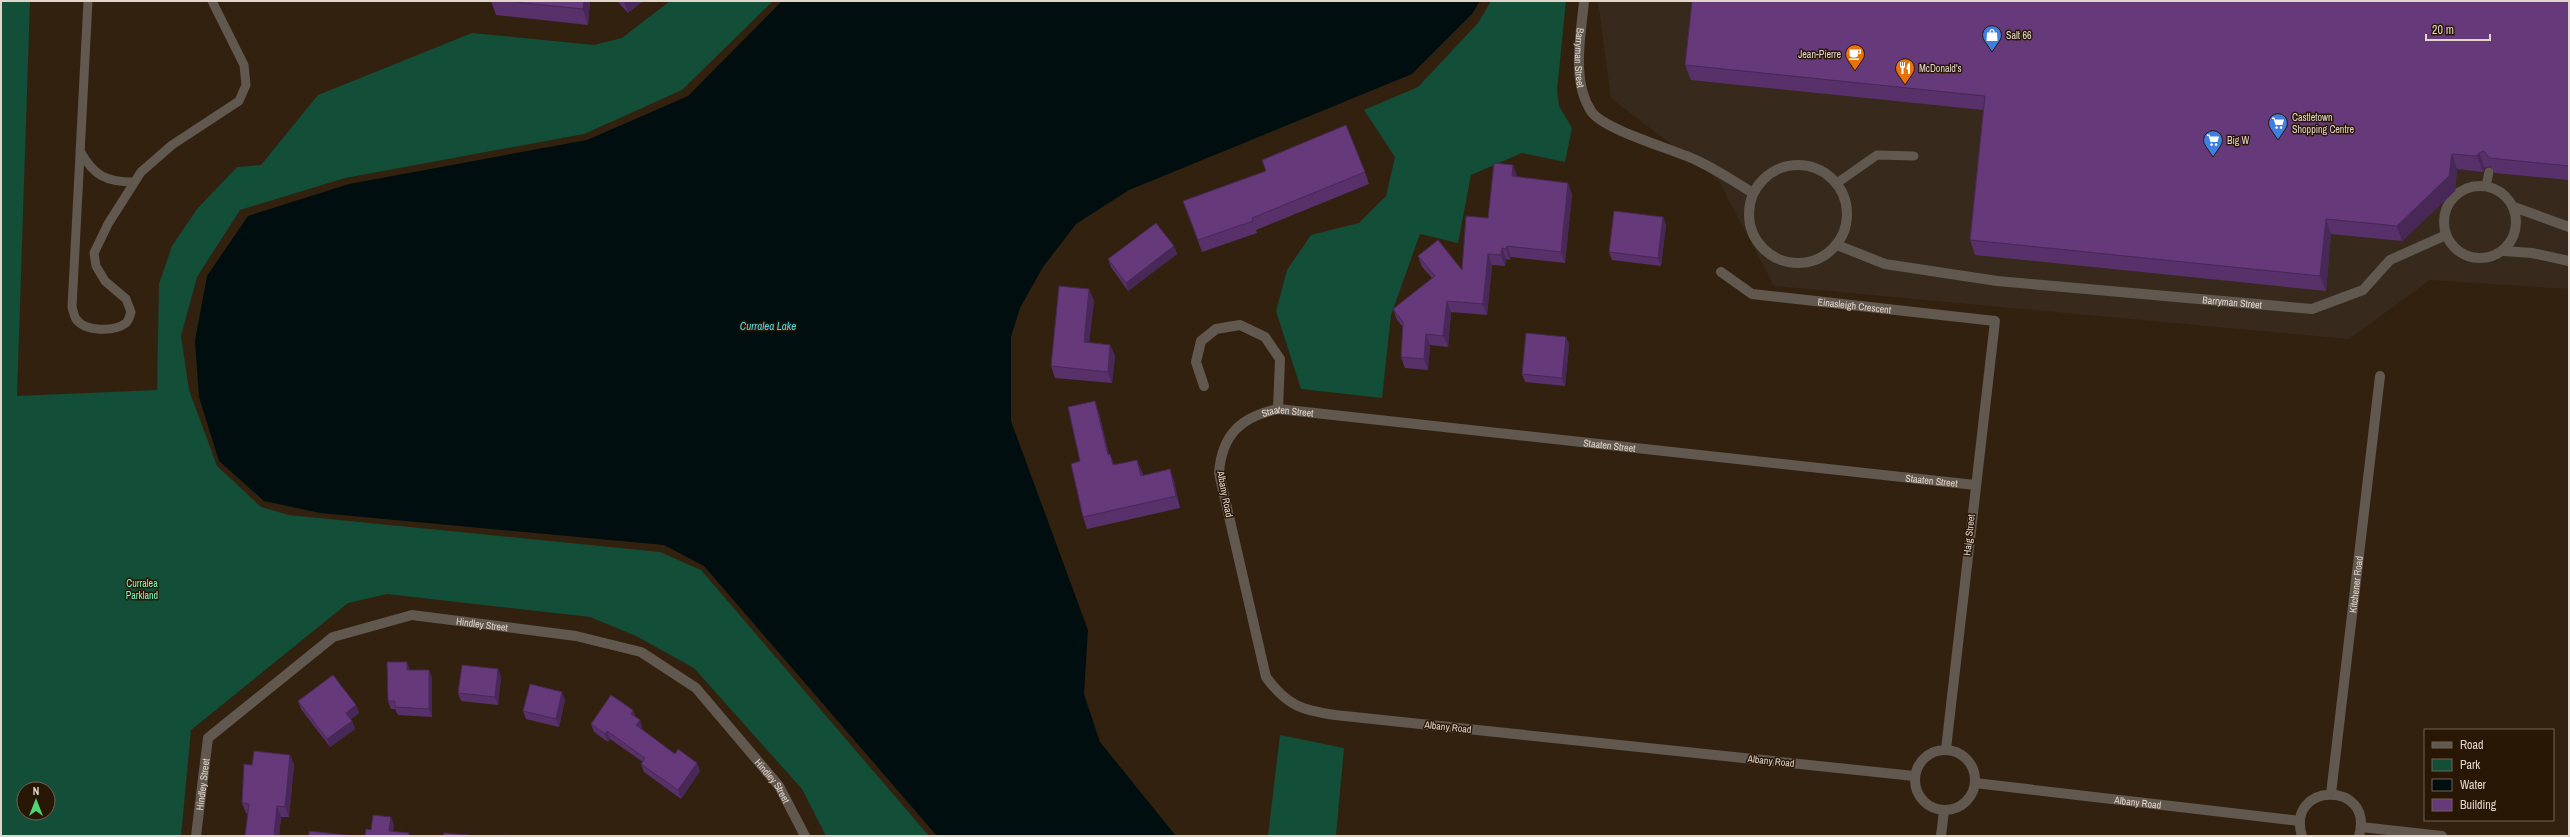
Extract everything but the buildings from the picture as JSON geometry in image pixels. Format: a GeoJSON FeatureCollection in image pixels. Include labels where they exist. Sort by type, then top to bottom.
{"type":"FeatureCollection","features":[{"type":"Feature","properties":{"kind":"street","name":"Barryman Street"},"geometry":{"type":"LineString","coordinates":[[1584,1],[1579,62],[1583,90],[1591,112],[1621,131],[1698,161],[1753,193]]}},
{"type":"Feature","properties":{"kind":"street"},"geometry":{"type":"LineString","coordinates":[[1791,166],[1813,167],[1828,174],[1837,183],[1845,198],[1848,217],[1843,234],[1837,245],[1824,256],[1813,261],[1795,263],[1775,257],[1761,246],[1751,228],[1749,211],[1753,193],[1774,171],[1791,166]]}},
{"type":"Feature","properties":{"kind":"street"},"geometry":{"type":"LineString","coordinates":[[2473,186],[2486,186],[2497,190],[2508,197],[2514,207],[2512,242],[2504,251],[2489,258],[2471,258],[2460,253],[2446,235],[2444,223],[2446,210],[2452,199],[2462,191],[2473,186]]}},
{"type":"Feature","properties":{"kind":"street"},"geometry":{"type":"LineString","coordinates":[[2514,207],[2569,227]]}},
{"type":"Feature","properties":{"kind":"street","name":"Barryman Street"},"geometry":{"type":"LineString","coordinates":[[1837,245],[1885,264],[1998,281],[2312,309],[2363,290],[2390,260],[2446,235]]}},
{"type":"Feature","properties":{"kind":"street"},"geometry":{"type":"LineString","coordinates":[[2504,251],[2532,252],[2569,261]]}},
{"type":"Feature","properties":{"kind":"street","name":"Einasleigh Crescent"},"geometry":{"type":"LineString","coordinates":[[1721,272],[1752,294],[1995,321]]}},
{"type":"Feature","properties":{"kind":"street","name":"Haig Street"},"geometry":{"type":"LineString","coordinates":[[1946,749],[1975,485],[1995,321]]}},
{"type":"Feature","properties":{"kind":"street"},"geometry":{"type":"LineString","coordinates":[[1204,386],[1196,362],[1201,341],[1216,329],[1240,325],[1265,337],[1280,359],[1278,409]]}},
{"type":"Feature","properties":{"kind":"street","name":"Kitchener Road"},"geometry":{"type":"LineString","coordinates":[[2331,794],[2380,376]]}},
{"type":"Feature","properties":{"kind":"street","name":"Staaten Street"},"geometry":{"type":"LineString","coordinates":[[1246,419],[1261,413],[1278,409],[1975,485]]}},
{"type":"Feature","properties":{"kind":"street","name":"Albany Road"},"geometry":{"type":"LineString","coordinates":[[1246,419],[1231,435],[1221,453],[1219,473],[1266,677],[1277,692],[1290,703],[1309,711],[1335,715],[1914,776]]}},
{"type":"Feature","properties":{"kind":"street","name":"Hindley Street"},"geometry":{"type":"LineString","coordinates":[[196,836],[208,738],[333,637],[412,615],[576,636],[641,652],[696,688],[779,786],[805,836]]}},
{"type":"Feature","properties":{"kind":"street"},"geometry":{"type":"LineString","coordinates":[[1946,749],[1962,754],[1970,762],[1975,772],[1976,783],[1972,794],[1966,802],[1957,808],[1944,811],[1934,808],[1921,800],[1916,791],[1914,776],[1917,766],[1926,756],[1946,749]]}},
{"type":"Feature","properties":{"kind":"street","name":"Albany Road"},"geometry":{"type":"LineString","coordinates":[[1976,783],[2300,821]]}},
{"type":"Feature","properties":{"kind":"street"},"geometry":{"type":"LineString","coordinates":[[2302,836],[2300,821],[2303,811],[2311,800],[2321,795],[2331,794],[2347,798],[2356,807],[2360,817],[2360,832],[2442,836]]}},
{"type":"Feature","properties":{"kind":"street"},"geometry":{"type":"LineString","coordinates":[[1941,836],[1944,811]]}},
{"type":"Feature","properties":{"kind":"lane"},"geometry":{"type":"LineString","coordinates":[[88,1],[72,307],[76,318],[84,326],[117,328],[127,322],[131,312],[126,299],[105,281],[99,271],[94,253],[108,224],[141,172],[172,145],[240,101],[246,85],[244,65],[212,1]]}},
{"type":"Feature","properties":{"kind":"lane"},"geometry":{"type":"LineString","coordinates":[[80,151],[89,168],[103,176],[119,182],[134,182]]}},
{"type":"Feature","properties":{"kind":"lane"},"geometry":{"type":"LineString","coordinates":[[1837,183],[1877,155],[1914,156]]}},
{"type":"Feature","properties":{"kind":"lane"},"geometry":{"type":"LineString","coordinates":[[2486,186],[2489,172]]}},
{"type":"Feature","properties":{"kind":"shaded area","name":"Castletown Shopping Centre"},"geometry":{"type":"Polygon","coordinates":[[[1598,1],[2569,1],[2569,289],[2430,280],[2349,339],[1774,286],[1719,181],[1611,98],[1598,1]]]}},
{"type":"Feature","properties":{"kind":"green space","name":"Curralea Parkland"},"geometry":{"type":"Polygon","coordinates":[[[1,1],[30,1],[17,396],[157,390],[159,284],[172,246],[197,209],[237,167],[261,165],[318,95],[472,33],[594,45],[622,38],[670,1],[773,1],[682,90],[584,134],[345,178],[240,210],[197,277],[181,336],[189,390],[217,466],[261,507],[289,515],[660,552],[701,570],[929,836],[826,836],[802,789],[694,668],[636,636],[590,617],[387,594],[348,603],[191,730],[181,836],[1,836],[1,1]]]}},
{"type":"Feature","properties":{"kind":"green space"},"geometry":{"type":"Polygon","coordinates":[[[1491,1],[1566,1],[1557,90],[1559,106],[1572,128],[1565,162],[1522,153],[1471,175],[1458,243],[1420,234],[1391,315],[1382,398],[1301,389],[1276,311],[1287,270],[1311,235],[1359,223],[1386,196],[1395,157],[1364,110],[1418,87],[1478,23],[1491,1]]]}},
{"type":"Feature","properties":{"kind":"green space"},"geometry":{"type":"Polygon","coordinates":[[[1280,735],[1344,748],[1336,836],[1268,836],[1280,735]]]}},
{"type":"Feature","properties":{"kind":"water","name":"Curralea Lake"},"geometry":{"type":"Polygon","coordinates":[[[782,1],[1480,1],[1472,14],[1412,74],[1129,190],[1076,224],[1043,267],[1020,308],[1011,337],[1011,421],[1088,630],[1084,694],[1100,742],[1176,836],[937,836],[704,566],[664,545],[320,513],[264,501],[219,461],[199,397],[195,341],[207,276],[248,216],[349,184],[587,140],[688,96],[782,1]]]}},
{"type":"Feature","properties":{"kind":"place","name":"Salt 66"},"geometry":{"type":"Point","coordinates":[1992,52]}},
{"type":"Feature","properties":{"kind":"place","name":"Jean-Píerre"},"geometry":{"type":"Point","coordinates":[1855,71]}},
{"type":"Feature","properties":{"kind":"place","name":"McDonald's"},"geometry":{"type":"Point","coordinates":[1905,85]}},
{"type":"Feature","properties":{"kind":"place","name":"Castletown Shopping Centre"},"geometry":{"type":"Point","coordinates":[2278,140]}},
{"type":"Feature","properties":{"kind":"place","name":"Big W"},"geometry":{"type":"Point","coordinates":[2213,157]}}]}
